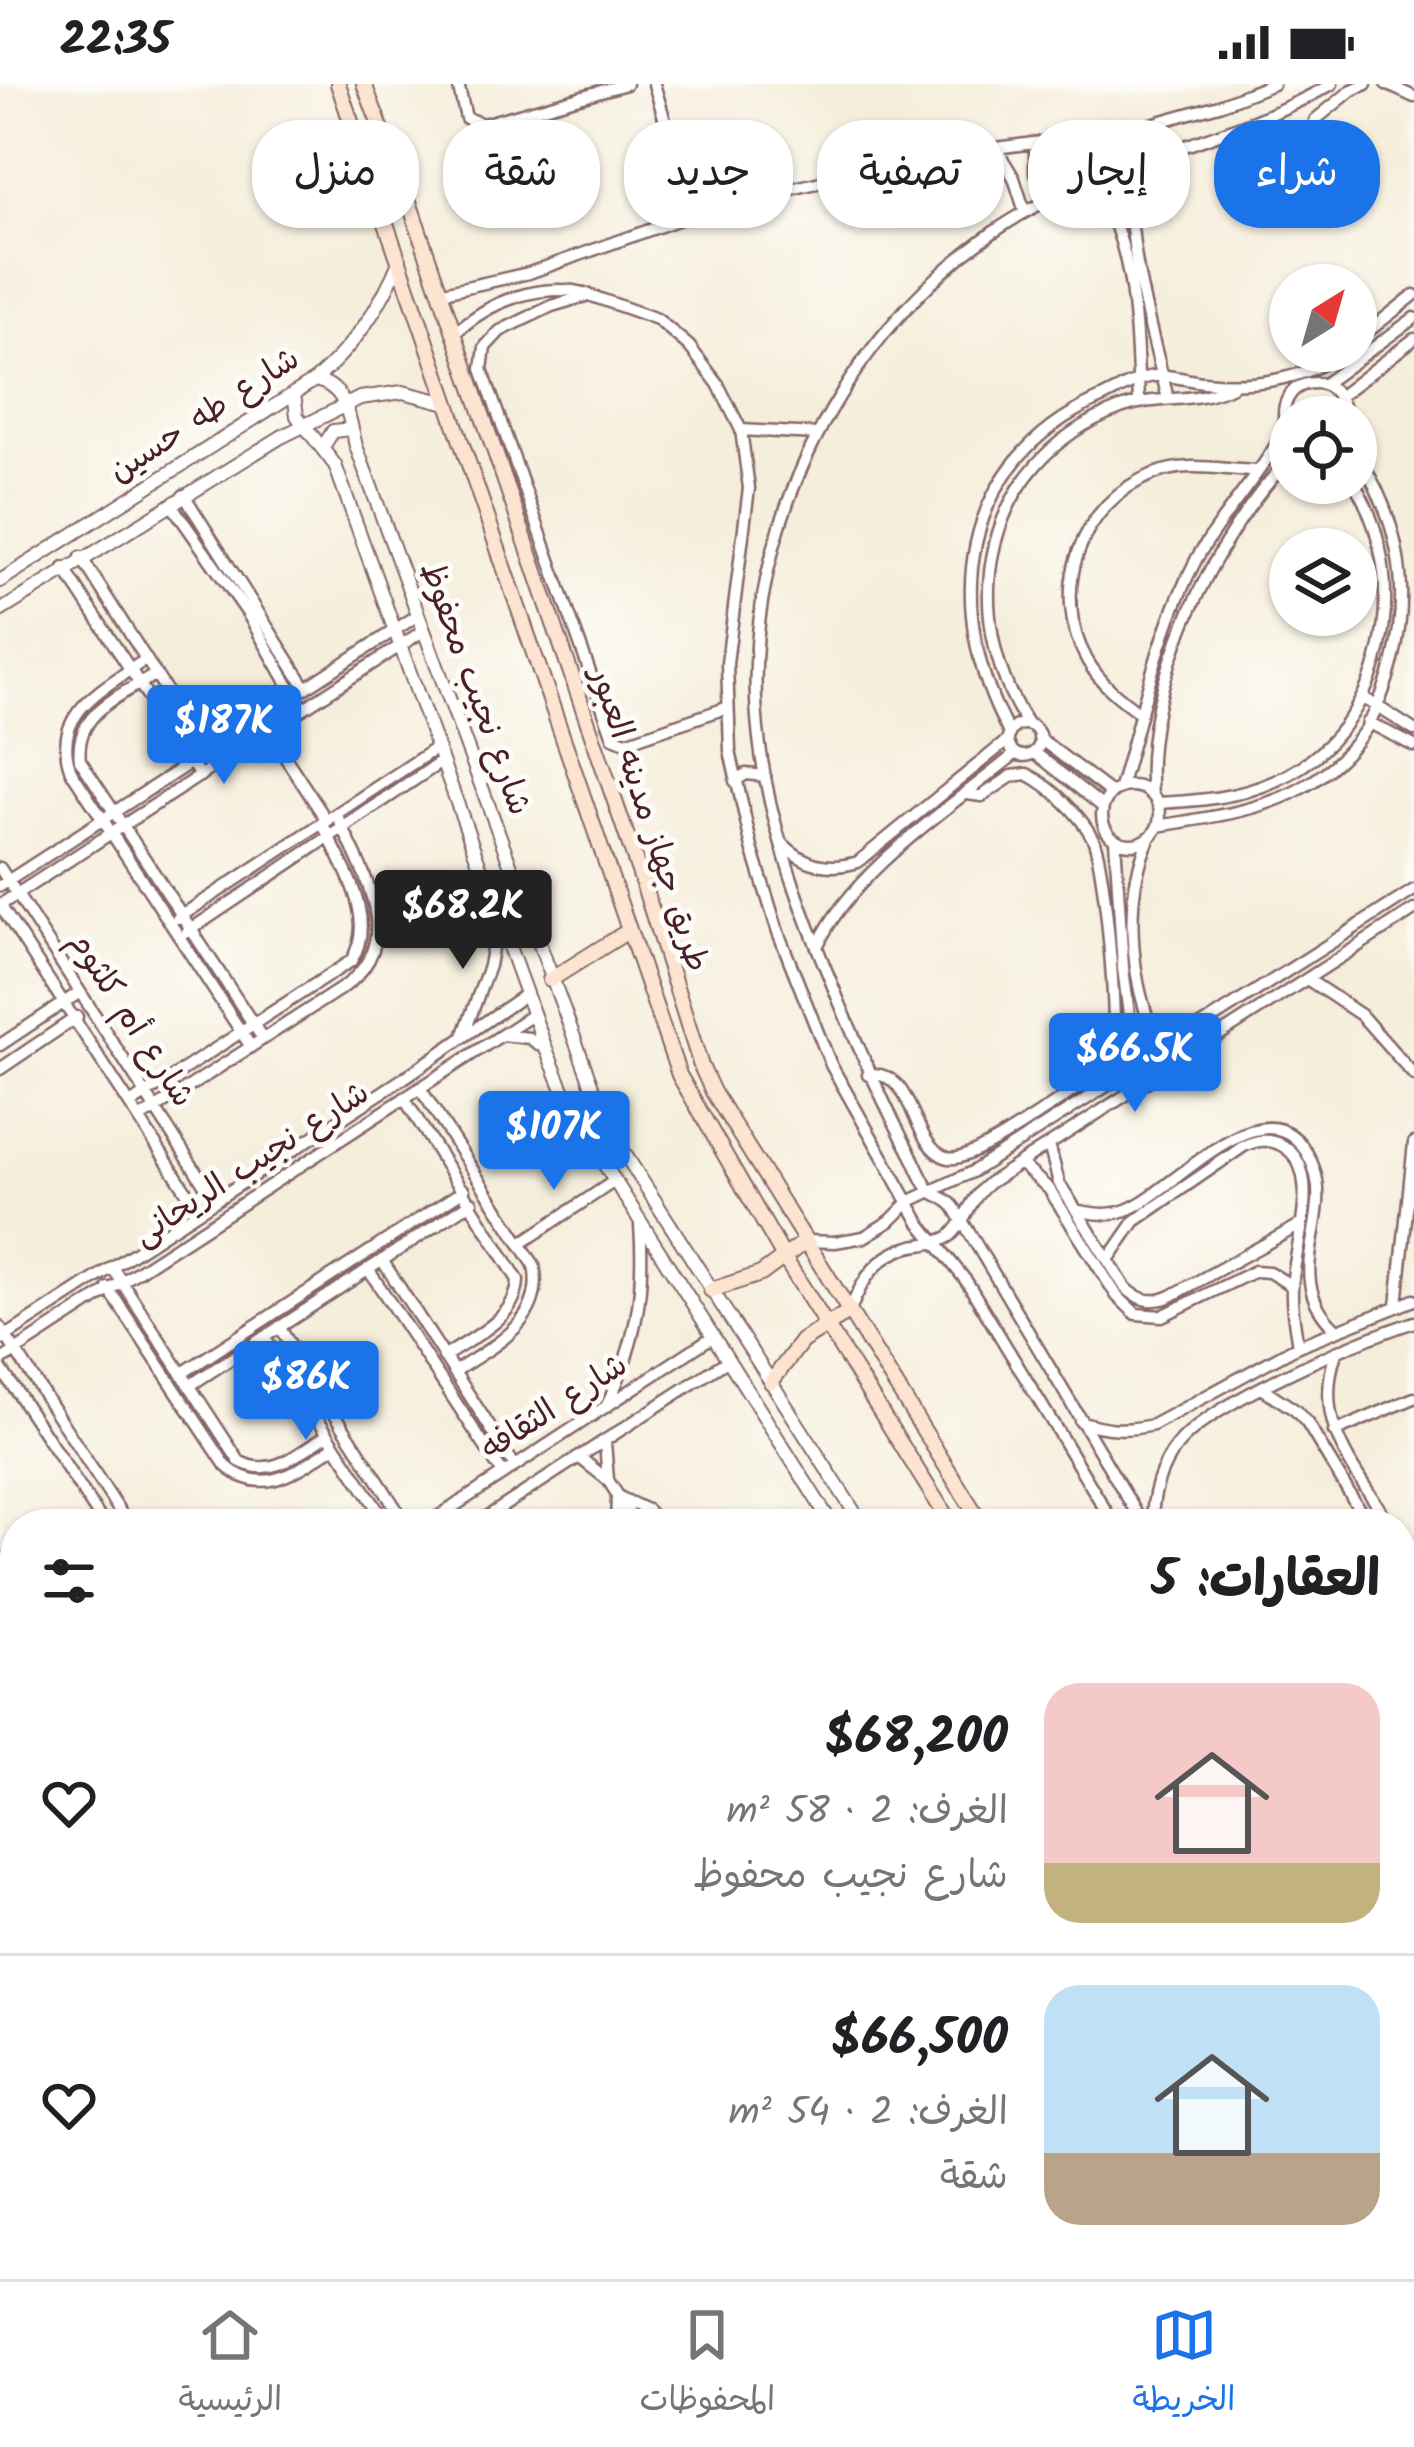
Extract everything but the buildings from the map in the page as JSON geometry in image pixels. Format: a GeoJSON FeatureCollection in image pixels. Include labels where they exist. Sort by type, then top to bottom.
{"type":"FeatureCollection","features":[{"type":"Feature","properties":{"kind":"main road","name":"طريق جهاز مدينه العبور"},"geometry":{"type":"LineString","coordinates":[[338,84],[351,120]]}},
{"type":"Feature","properties":{"kind":"main road","name":"طريق جهاز مدينه العبور"},"geometry":{"type":"LineString","coordinates":[[364,84],[378,120]]}},
{"type":"Feature","properties":{"kind":"main road","name":"طريق جهاز مدينه العبور"},"geometry":{"type":"LineString","coordinates":[[389,228],[679,1075],[785,1259],[943,1509]]}},
{"type":"Feature","properties":{"kind":"main road","name":"طريق جهاز مدينه العبور"},"geometry":{"type":"LineString","coordinates":[[418,228],[705,1075],[973,1509]]}},
{"type":"Feature","properties":{"kind":"main road"},"geometry":{"type":"LineString","coordinates":[[493,536],[520,526]]}},
{"type":"Feature","properties":{"kind":"main road"},"geometry":{"type":"LineString","coordinates":[[618,894],[644,886]]}},
{"type":"Feature","properties":{"kind":"main road"},"geometry":{"type":"LineString","coordinates":[[550,980],[628,931]]}},
{"type":"Feature","properties":{"kind":"main road"},"geometry":{"type":"LineString","coordinates":[[711,1290],[745,1280],[785,1259],[806,1241]]}},
{"type":"Feature","properties":{"kind":"main road"},"geometry":{"type":"LineString","coordinates":[[771,1382],[790,1354],[827,1323],[850,1311]]}},
{"type":"Feature","properties":{"kind":"street"},"geometry":{"type":"LineString","coordinates":[[458,84],[466,118],[483,124],[592,88],[626,84]]}},
{"type":"Feature","properties":{"kind":"street"},"geometry":{"type":"LineString","coordinates":[[654,84],[665,120]]}},
{"type":"Feature","properties":{"kind":"street"},"geometry":{"type":"LineString","coordinates":[[1166,120],[1273,84]]}},
{"type":"Feature","properties":{"kind":"street"},"geometry":{"type":"LineString","coordinates":[[1190,144],[1252,122],[1332,84]]}},
{"type":"Feature","properties":{"kind":"street"},"geometry":{"type":"LineString","coordinates":[[1315,120],[1366,84]]}},
{"type":"Feature","properties":{"kind":"street"},"geometry":{"type":"LineString","coordinates":[[1386,84],[1414,97]]}},
{"type":"Feature","properties":{"kind":"street"},"geometry":{"type":"LineString","coordinates":[[1004,162],[1024,212]]}},
{"type":"Feature","properties":{"kind":"street"},"geometry":{"type":"LineString","coordinates":[[1028,210],[964,254],[910,305],[862,362],[818,434],[785,510],[767,576],[758,643],[759,744],[780,840],[868,1076],[932,1192],[948,1200],[1134,1509]]}},
{"type":"Feature","properties":{"kind":"street"},"geometry":{"type":"LineString","coordinates":[[439,293],[560,262],[654,228]]}},
{"type":"Feature","properties":{"kind":"street"},"geometry":{"type":"LineString","coordinates":[[1117,228],[1137,336],[1139,402]]}},
{"type":"Feature","properties":{"kind":"street"},"geometry":{"type":"LineString","coordinates":[[1132,228],[1151,337],[1168,399]]}},
{"type":"Feature","properties":{"kind":"street","name":"شارع طه حسين"},"geometry":{"type":"LineString","coordinates":[[0,580],[316,380],[366,327],[400,260]]}},
{"type":"Feature","properties":{"kind":"street"},"geometry":{"type":"LineString","coordinates":[[560,262],[565,288]]}},
{"type":"Feature","properties":{"kind":"street"},"geometry":{"type":"LineString","coordinates":[[497,280],[504,302]]}},
{"type":"Feature","properties":{"kind":"street"},"geometry":{"type":"LineString","coordinates":[[454,334],[504,302],[565,288],[642,311],[671,330],[705,364],[741,430],[749,488],[732,615],[726,708],[730,752],[752,848],[798,989],[831,1065],[910,1201],[979,1302],[1105,1509]]}},
{"type":"Feature","properties":{"kind":"street"},"geometry":{"type":"LineString","coordinates":[[589,295],[552,306],[491,337],[482,359],[486,382],[615,740],[626,742],[726,708]]}},
{"type":"Feature","properties":{"kind":"street"},"geometry":{"type":"LineString","coordinates":[[1377,324],[1414,295]]}},
{"type":"Feature","properties":{"kind":"street"},"geometry":{"type":"LineString","coordinates":[[1324,384],[1414,318]]}},
{"type":"Feature","properties":{"kind":"street"},"geometry":{"type":"LineString","coordinates":[[1289,396],[1308,383],[1324,384],[1340,396],[1414,339]]}},
{"type":"Feature","properties":{"kind":"street"},"geometry":{"type":"LineString","coordinates":[[1015,754],[986,685],[972,634],[970,580],[983,520],[1016,461],[1068,414],[1138,380],[1162,375],[1236,384],[1306,372]]}},
{"type":"Feature","properties":{"kind":"street"},"geometry":{"type":"LineString","coordinates":[[316,380],[338,390],[345,405]]}},
{"type":"Feature","properties":{"kind":"street"},"geometry":{"type":"LineString","coordinates":[[1236,384],[1205,397],[1139,402],[1096,419],[1060,442],[1031,473],[1000,526],[987,586],[989,632],[1004,681],[1039,738],[1116,791],[1137,787],[1155,799],[1219,797],[1274,782],[1318,754],[1354,716],[1364,698],[1381,660],[1390,620],[1393,588],[1379,528],[1366,504]]}},
{"type":"Feature","properties":{"kind":"street","name":"شارع طه حسين"},"geometry":{"type":"LineString","coordinates":[[1,611],[184,495],[345,405],[381,393],[404,392],[447,403]]}},
{"type":"Feature","properties":{"kind":"street","name":"شارع نجيب محفوظ"},"geometry":{"type":"LineString","coordinates":[[294,393],[303,426],[335,465],[575,1118],[818,1509]]}},
{"type":"Feature","properties":{"kind":"street","name":"شارع نجيب محفوظ"},"geometry":{"type":"LineString","coordinates":[[345,405],[423,631],[596,1097],[621,1148],[852,1509]]}},
{"type":"Feature","properties":{"kind":"street"},"geometry":{"type":"LineString","coordinates":[[323,447],[333,431],[351,429]]}},
{"type":"Feature","properties":{"kind":"street"},"geometry":{"type":"LineString","coordinates":[[741,430],[818,434]]}},
{"type":"Feature","properties":{"kind":"street"},"geometry":{"type":"LineString","coordinates":[[1141,1083],[1123,968],[1115,839],[1102,822],[1103,807],[1116,791],[1179,594],[1234,499],[1269,454]]}},
{"type":"Feature","properties":{"kind":"street"},"geometry":{"type":"LineString","coordinates":[[1140,713],[1099,678],[1080,645],[1070,589],[1077,552],[1095,518],[1138,481],[1174,468],[1256,471]]}},
{"type":"Feature","properties":{"kind":"street"},"geometry":{"type":"LineString","coordinates":[[1230,469],[1234,499],[1246,512]]}},
{"type":"Feature","properties":{"kind":"street"},"geometry":{"type":"LineString","coordinates":[[1170,1065],[1142,998],[1136,937],[1135,887],[1154,831],[1150,738],[1196,602],[1246,512],[1269,484]]}},
{"type":"Feature","properties":{"kind":"street"},"geometry":{"type":"LineString","coordinates":[[1115,839],[1130,844],[1154,831],[1300,789],[1340,760],[1370,723],[1401,665],[1413,593],[1395,519],[1377,489]]}},
{"type":"Feature","properties":{"kind":"street"},"geometry":{"type":"LineString","coordinates":[[184,495],[314,701]]}},
{"type":"Feature","properties":{"kind":"street"},"geometry":{"type":"LineString","coordinates":[[171,504],[248,614],[302,709]]}},
{"type":"Feature","properties":{"kind":"street"},"geometry":{"type":"LineString","coordinates":[[50,548],[200,776]]}},
{"type":"Feature","properties":{"kind":"street"},"geometry":{"type":"LineString","coordinates":[[82,557],[214,766]]}},
{"type":"Feature","properties":{"kind":"street"},"geometry":{"type":"LineString","coordinates":[[1393,588],[1413,593]]}},
{"type":"Feature","properties":{"kind":"street"},"geometry":{"type":"LineString","coordinates":[[1179,594],[1196,602]]}},
{"type":"Feature","properties":{"kind":"street"},"geometry":{"type":"LineString","coordinates":[[4,883],[418,615]]}},
{"type":"Feature","properties":{"kind":"street"},"geometry":{"type":"LineString","coordinates":[[1390,620],[1412,617]]}},
{"type":"Feature","properties":{"kind":"street"},"geometry":{"type":"LineString","coordinates":[[0,905],[423,631]]}},
{"type":"Feature","properties":{"kind":"street"},"geometry":{"type":"LineString","coordinates":[[146,659],[78,709],[64,739],[71,771],[117,830],[257,1043]]}},
{"type":"Feature","properties":{"kind":"street"},"geometry":{"type":"LineString","coordinates":[[107,816],[80,760],[81,730],[89,717],[156,674]]}},
{"type":"Feature","properties":{"kind":"street"},"geometry":{"type":"LineString","coordinates":[[1364,698],[1414,730]]}},
{"type":"Feature","properties":{"kind":"street"},"geometry":{"type":"LineString","coordinates":[[1354,716],[1414,746]]}},
{"type":"Feature","properties":{"kind":"street"},"geometry":{"type":"LineString","coordinates":[[780,840],[815,865],[858,862],[1017,726],[1028,725]]}},
{"type":"Feature","properties":{"kind":"street"},"geometry":{"type":"LineString","coordinates":[[139,1119],[355,979],[371,957],[379,931],[375,904],[343,829],[329,820],[268,731]]}},
{"type":"Feature","properties":{"kind":"street"},"geometry":{"type":"LineString","coordinates":[[1034,752],[1039,738]]}},
{"type":"Feature","properties":{"kind":"street"},"geometry":{"type":"LineString","coordinates":[[730,752],[746,752],[759,744]]}},
{"type":"Feature","properties":{"kind":"street"},"geometry":{"type":"LineString","coordinates":[[817,947],[832,918],[863,880],[1015,754],[1034,752],[1103,807]]}},
{"type":"Feature","properties":{"kind":"street"},"geometry":{"type":"LineString","coordinates":[[176,919],[439,755]]}},
{"type":"Feature","properties":{"kind":"street"},"geometry":{"type":"LineString","coordinates":[[185,933],[343,829],[439,755]]}},
{"type":"Feature","properties":{"kind":"street"},"geometry":{"type":"LineString","coordinates":[[735,781],[752,772],[765,776]]}},
{"type":"Feature","properties":{"kind":"street"},"geometry":{"type":"LineString","coordinates":[[868,1076],[882,1074],[895,1082],[934,1148],[941,1155],[960,1159],[1104,1070],[1114,1053],[1102,876],[1092,836],[1079,818],[1027,774],[1012,776],[982,796],[967,794]]}},
{"type":"Feature","properties":{"kind":"street"},"geometry":{"type":"LineString","coordinates":[[130,1104],[340,970],[359,949],[363,920],[329,838],[329,820]]}},
{"type":"Feature","properties":{"kind":"street","name":"شارع أم كلثوم"},"geometry":{"type":"LineString","coordinates":[[0,868],[4,883],[17,894],[214,1201]]}},
{"type":"Feature","properties":{"kind":"street"},"geometry":{"type":"LineString","coordinates":[[806,1241],[864,1237],[910,1201],[972,1172],[1414,890]]}},
{"type":"Feature","properties":{"kind":"street","name":"شارع أم كلثوم"},"geometry":{"type":"LineString","coordinates":[[0,905],[199,1211]]}},
{"type":"Feature","properties":{"kind":"street"},"geometry":{"type":"LineString","coordinates":[[850,1311],[876,1265],[904,1248],[953,1233],[981,1190],[1414,910]]}},
{"type":"Feature","properties":{"kind":"street"},"geometry":{"type":"LineString","coordinates":[[462,1038],[489,966],[498,916]]}},
{"type":"Feature","properties":{"kind":"street"},"geometry":{"type":"LineString","coordinates":[[1307,979],[1360,1015],[1414,1075]]}},
{"type":"Feature","properties":{"kind":"street"},"geometry":{"type":"LineString","coordinates":[[0,1046],[80,992]]}},
{"type":"Feature","properties":{"kind":"street","name":"شارع نجيب الريحانى"},"geometry":{"type":"LineString","coordinates":[[2,1334],[99,1276],[526,994]]}},
{"type":"Feature","properties":{"kind":"street"},"geometry":{"type":"LineString","coordinates":[[0,1069],[90,1008]]}},
{"type":"Feature","properties":{"kind":"street","name":"شارع نجيب الريحانى"},"geometry":{"type":"LineString","coordinates":[[0,1364],[533,1014]]}},
{"type":"Feature","properties":{"kind":"street"},"geometry":{"type":"LineString","coordinates":[[499,1035],[529,1038],[546,1049]]}},
{"type":"Feature","properties":{"kind":"street"},"geometry":{"type":"LineString","coordinates":[[420,1088],[534,1265],[537,1279],[532,1307],[516,1329],[454,1372]]}},
{"type":"Feature","properties":{"kind":"street"},"geometry":{"type":"LineString","coordinates":[[404,1098],[517,1272],[516,1300],[504,1316],[444,1357]]}},
{"type":"Feature","properties":{"kind":"street"},"geometry":{"type":"LineString","coordinates":[[1080,1211],[1113,1214],[1129,1209],[1239,1134],[1260,1126],[1283,1132],[1303,1147],[1315,1168],[1309,1280],[1317,1307],[1336,1329]]}},
{"type":"Feature","properties":{"kind":"street"},"geometry":{"type":"LineString","coordinates":[[328,1127],[338,1142]]}},
{"type":"Feature","properties":{"kind":"street"},"geometry":{"type":"LineString","coordinates":[[1108,1260],[1136,1221],[1253,1142],[1284,1146],[1300,1163],[1306,1186],[1292,1286],[1298,1346]]}},
{"type":"Feature","properties":{"kind":"street"},"geometry":{"type":"LineString","coordinates":[[1397,1305],[1414,1143]]}},
{"type":"Feature","properties":{"kind":"street"},"geometry":{"type":"LineString","coordinates":[[884,1155],[906,1144]]}},
{"type":"Feature","properties":{"kind":"street"},"geometry":{"type":"LineString","coordinates":[[1049,1145],[1059,1183],[1108,1260],[1132,1294],[1151,1301],[1162,1300],[1300,1225]]}},
{"type":"Feature","properties":{"kind":"street"},"geometry":{"type":"LineString","coordinates":[[1021,1164],[1049,1189],[1117,1296],[1136,1314],[1162,1316],[1255,1271],[1269,1272],[1292,1286]]}},
{"type":"Feature","properties":{"kind":"street"},"geometry":{"type":"LineString","coordinates":[[497,1242],[516,1238],[613,1182]]}},
{"type":"Feature","properties":{"kind":"street"},"geometry":{"type":"LineString","coordinates":[[185,1380],[464,1190]]}},
{"type":"Feature","properties":{"kind":"street"},"geometry":{"type":"LineString","coordinates":[[185,1380],[279,1328],[472,1202]]}},
{"type":"Feature","properties":{"kind":"street"},"geometry":{"type":"LineString","coordinates":[[605,1407],[635,1336],[642,1298],[640,1225],[661,1211]]}},
{"type":"Feature","properties":{"kind":"street"},"geometry":{"type":"LineString","coordinates":[[382,1261],[454,1372],[509,1470]]}},
{"type":"Feature","properties":{"kind":"street"},"geometry":{"type":"LineString","coordinates":[[112,1267],[231,1452],[250,1467],[274,1467],[328,1434]]}},
{"type":"Feature","properties":{"kind":"street"},"geometry":{"type":"LineString","coordinates":[[368,1269],[509,1470]]}},
{"type":"Feature","properties":{"kind":"street"},"geometry":{"type":"LineString","coordinates":[[99,1276],[236,1475],[263,1483],[277,1481],[335,1446]]}},
{"type":"Feature","properties":{"kind":"street"},"geometry":{"type":"LineString","coordinates":[[979,1302],[987,1290],[1001,1290]]}},
{"type":"Feature","properties":{"kind":"street"},"geometry":{"type":"LineString","coordinates":[[1080,1421],[1102,1429],[1153,1425],[1298,1346],[1414,1300]]}},
{"type":"Feature","properties":{"kind":"street"},"geometry":{"type":"LineString","coordinates":[[1364,1317],[1372,1337]]}},
{"type":"Feature","properties":{"kind":"street"},"geometry":{"type":"LineString","coordinates":[[1155,1509],[1160,1475],[1190,1432],[1262,1388],[1414,1322]]}},
{"type":"Feature","properties":{"kind":"street"},"geometry":{"type":"LineString","coordinates":[[279,1328],[396,1509]]}},
{"type":"Feature","properties":{"kind":"street"},"geometry":{"type":"LineString","coordinates":[[2,1334],[118,1509]]}},
{"type":"Feature","properties":{"kind":"street"},"geometry":{"type":"LineString","coordinates":[[264,1337],[377,1509]]}},
{"type":"Feature","properties":{"kind":"street","name":"شارع الثقافه"},"geometry":{"type":"LineString","coordinates":[[450,1509],[712,1337]]}},
{"type":"Feature","properties":{"kind":"street"},"geometry":{"type":"LineString","coordinates":[[1336,1353],[1326,1396],[1334,1432],[1380,1509]]}},
{"type":"Feature","properties":{"kind":"street","name":"شارع الثقافه"},"geometry":{"type":"LineString","coordinates":[[500,1509],[727,1361]]}},
{"type":"Feature","properties":{"kind":"street"},"geometry":{"type":"LineString","coordinates":[[0,1364],[94,1509]]}},
{"type":"Feature","properties":{"kind":"street"},"geometry":{"type":"LineString","coordinates":[[1262,1388],[1307,1424],[1359,1509]]}},
{"type":"Feature","properties":{"kind":"street"},"geometry":{"type":"LineString","coordinates":[[1334,1432],[1414,1399]]}},
{"type":"Feature","properties":{"kind":"street"},"geometry":{"type":"LineString","coordinates":[[1179,1413],[1190,1432]]}},
{"type":"Feature","properties":{"kind":"street"},"geometry":{"type":"LineString","coordinates":[[604,1442],[608,1480],[625,1509]]}},
{"type":"Feature","properties":{"kind":"street"},"geometry":{"type":"LineString","coordinates":[[580,1458],[608,1480]]}},
{"type":"Feature","properties":{"kind":"street"},"geometry":{"type":"LineString","coordinates":[[616,1496],[616,1509]]}},
{"type":"Feature","properties":{"kind":"street"},"geometry":{"type":"LineString","coordinates":[[616,1496],[645,1509]]}}]}
